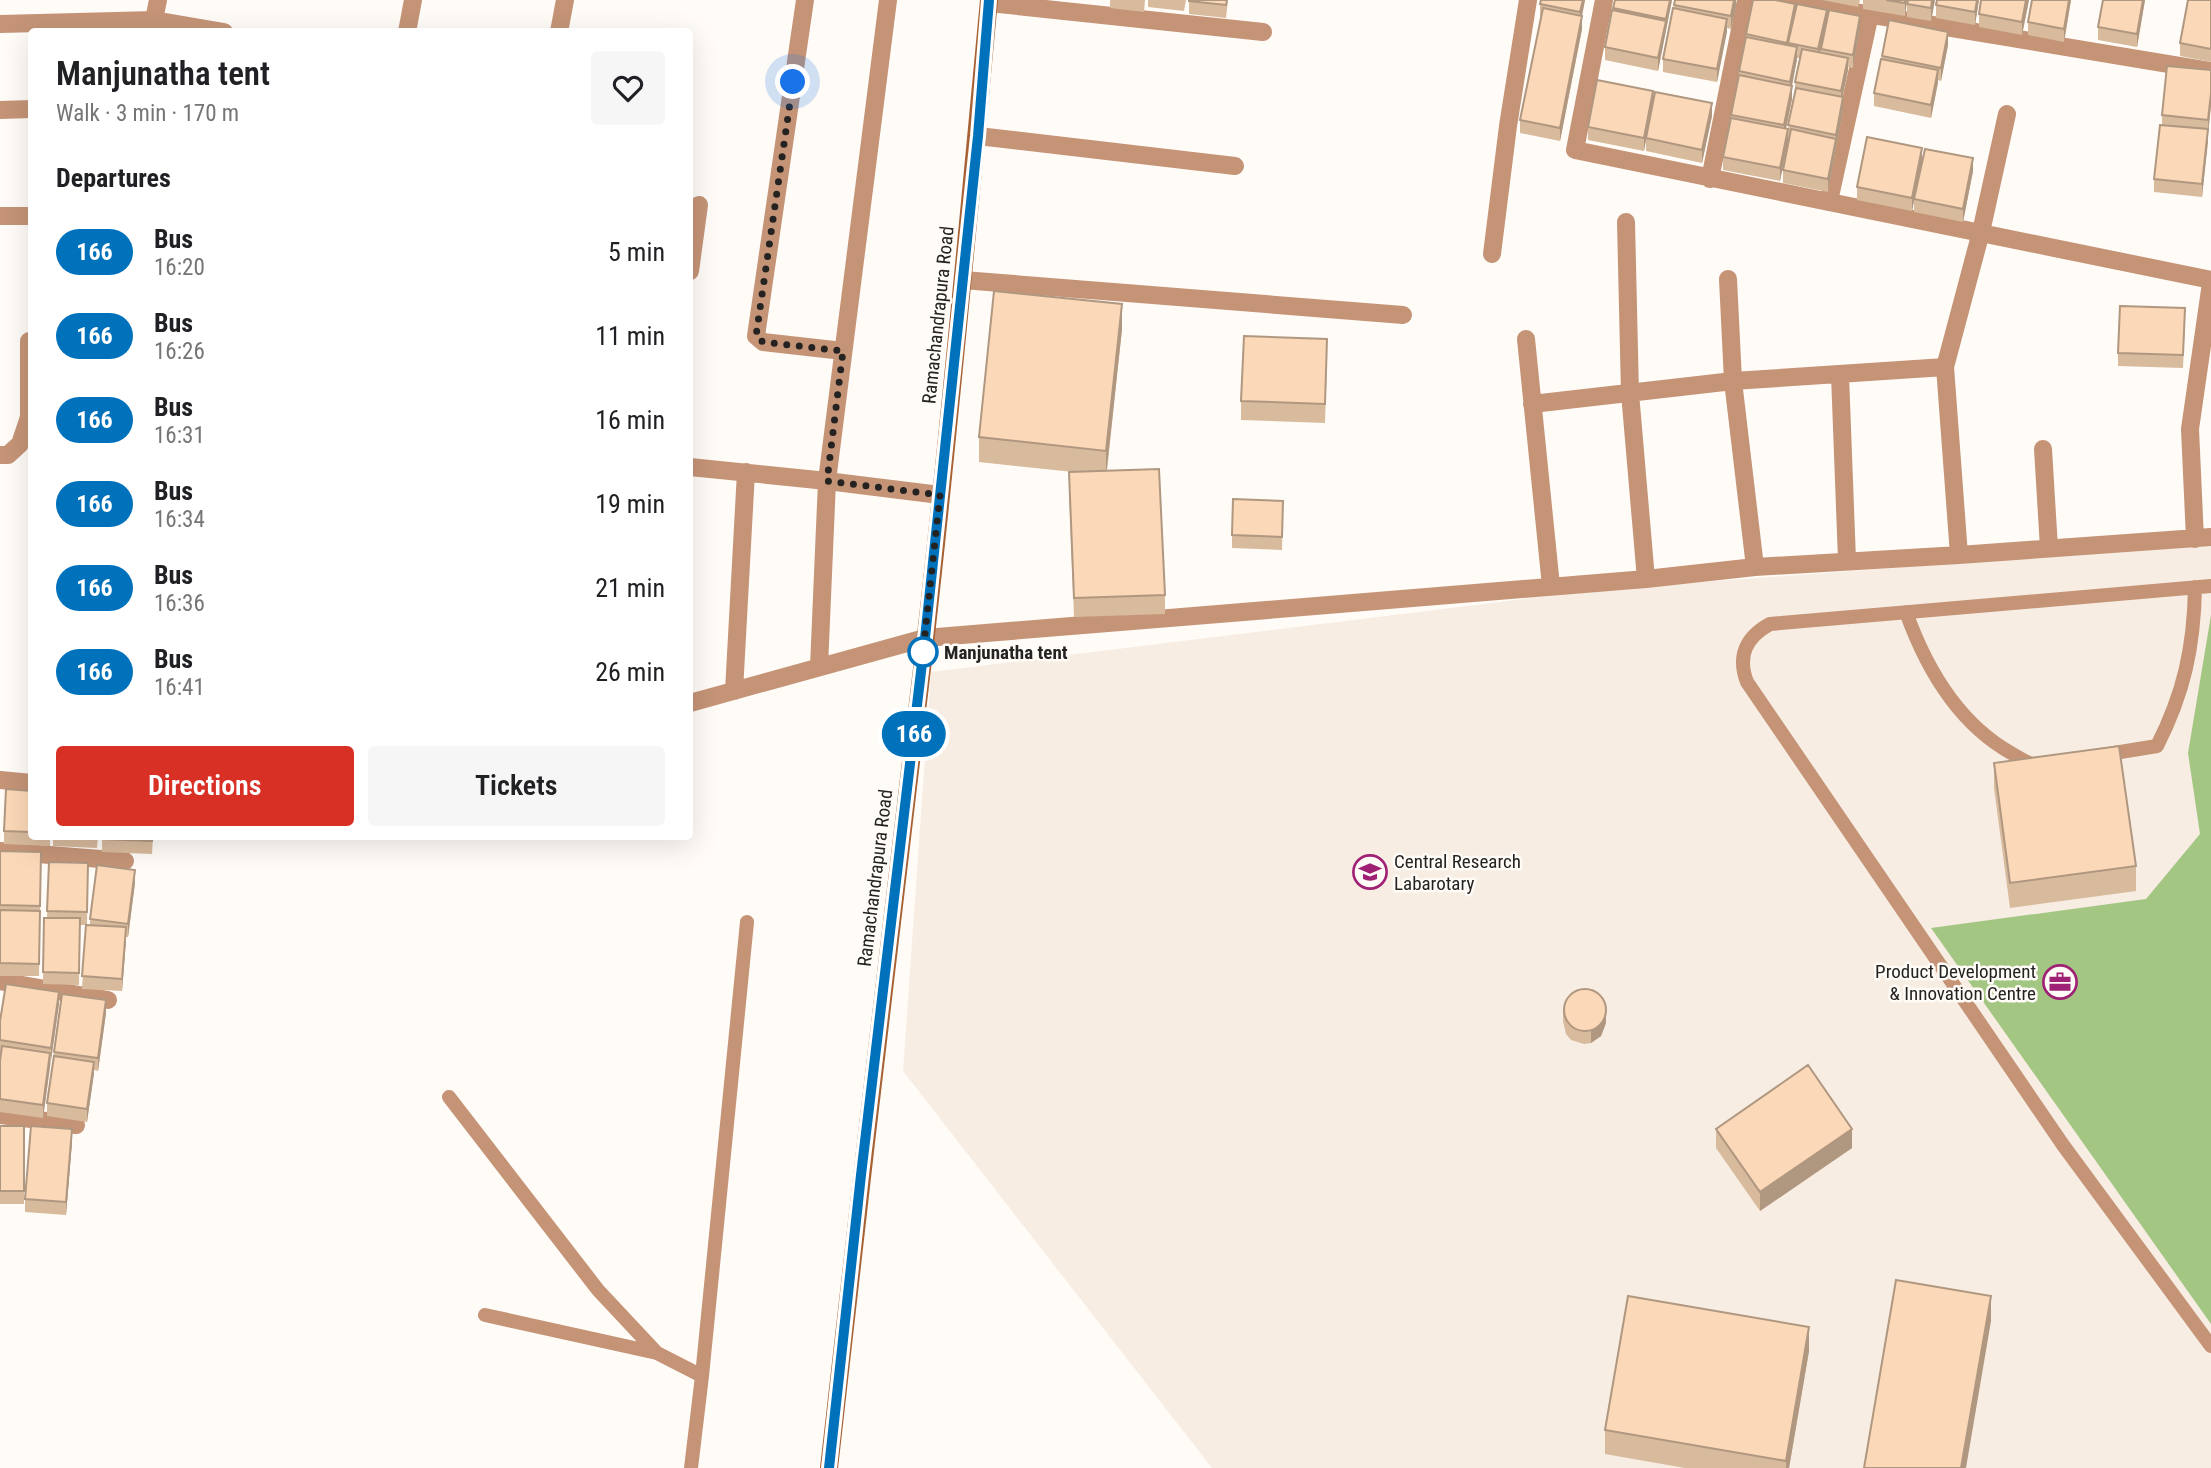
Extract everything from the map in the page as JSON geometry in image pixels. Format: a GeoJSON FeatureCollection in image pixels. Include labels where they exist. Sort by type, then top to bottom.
{"type":"FeatureCollection","features":[{"type":"Feature","properties":{"kind":"street"},"geometry":{"type":"LineString","coordinates":[[154,20],[158,0]]}},
{"type":"Feature","properties":{"kind":"street"},"geometry":{"type":"LineString","coordinates":[[408,28],[413,0]]}},
{"type":"Feature","properties":{"kind":"street"},"geometry":{"type":"LineString","coordinates":[[560,28],[565,0]]}},
{"type":"Feature","properties":{"kind":"street"},"geometry":{"type":"LineString","coordinates":[[805,0],[756,336],[763,342],[843,351]]}},
{"type":"Feature","properties":{"kind":"street"},"geometry":{"type":"LineString","coordinates":[[819,667],[827,481],[888,0]]}},
{"type":"Feature","properties":{"kind":"street"},"geometry":{"type":"LineString","coordinates":[[1492,254],[1507,126],[1528,0]]}},
{"type":"Feature","properties":{"kind":"street"},"geometry":{"type":"LineString","coordinates":[[693,702],[925,638],[1646,579],[1755,566],[2203,538],[2190,429],[2211,281],[1575,150],[1604,0]]}},
{"type":"Feature","properties":{"kind":"street"},"geometry":{"type":"LineString","coordinates":[[1710,178],[1746,0]]}},
{"type":"Feature","properties":{"kind":"street"},"geometry":{"type":"LineString","coordinates":[[1782,0],[2211,71]]}},
{"type":"Feature","properties":{"kind":"street"},"geometry":{"type":"LineString","coordinates":[[989,1],[1263,32]]}},
{"type":"Feature","properties":{"kind":"street","name":"Ramachandrapura Road"},"geometry":{"type":"LineString","coordinates":[[829,1468],[862,1161],[925,638],[978,136],[989,1]]}},
{"type":"Feature","properties":{"kind":"street"},"geometry":{"type":"LineString","coordinates":[[1829,201],[1870,14]]}},
{"type":"Feature","properties":{"kind":"street"},"geometry":{"type":"LineString","coordinates":[[0,23],[154,20],[201,28]]}},
{"type":"Feature","properties":{"kind":"street"},"geometry":{"type":"LineString","coordinates":[[0,110],[28,109]]}},
{"type":"Feature","properties":{"kind":"street"},"geometry":{"type":"LineString","coordinates":[[1959,555],[1945,367],[1981,232],[2007,114]]}},
{"type":"Feature","properties":{"kind":"street"},"geometry":{"type":"LineString","coordinates":[[978,136],[1235,166]]}},
{"type":"Feature","properties":{"kind":"street"},"geometry":{"type":"LineString","coordinates":[[693,249],[699,205]]}},
{"type":"Feature","properties":{"kind":"street"},"geometry":{"type":"LineString","coordinates":[[0,216],[28,216]]}},
{"type":"Feature","properties":{"kind":"street"},"geometry":{"type":"LineString","coordinates":[[1626,222],[1630,393],[1646,579]]}},
{"type":"Feature","properties":{"kind":"street"},"geometry":{"type":"LineString","coordinates":[[1728,279],[1733,381],[1755,566]]}},
{"type":"Feature","properties":{"kind":"street"},"geometry":{"type":"LineString","coordinates":[[963,280],[1403,315]]}},
{"type":"Feature","properties":{"kind":"street"},"geometry":{"type":"LineString","coordinates":[[1526,339],[1550,586]]}},
{"type":"Feature","properties":{"kind":"street"},"geometry":{"type":"LineString","coordinates":[[1532,404],[1733,381],[1945,367]]}},
{"type":"Feature","properties":{"kind":"street"},"geometry":{"type":"LineString","coordinates":[[1840,375],[1847,560]]}},
{"type":"Feature","properties":{"kind":"street"},"geometry":{"type":"LineString","coordinates":[[0,455],[8,455],[20,444],[28,420]]}},
{"type":"Feature","properties":{"kind":"street"},"geometry":{"type":"LineString","coordinates":[[2043,449],[2049,548]]}},
{"type":"Feature","properties":{"kind":"street"},"geometry":{"type":"LineString","coordinates":[[693,467],[940,495]]}},
{"type":"Feature","properties":{"kind":"street"},"geometry":{"type":"LineString","coordinates":[[734,691],[746,472]]}},
{"type":"Feature","properties":{"kind":"street"},"geometry":{"type":"LineString","coordinates":[[0,780],[28,783]]}},
{"type":"Feature","properties":{"kind":"street"},"geometry":{"type":"LineString","coordinates":[[0,851],[125,861]]}},
{"type":"Feature","properties":{"kind":"street"},"geometry":{"type":"LineString","coordinates":[[0,981],[108,1000]]}},
{"type":"Feature","properties":{"kind":"street"},"geometry":{"type":"LineString","coordinates":[[0,1115],[76,1125]]}},
{"type":"Feature","properties":{"kind":"lane"},"geometry":{"type":"LineString","coordinates":[[2211,586],[1770,624],[1749,639],[1742,661],[1747,682],[2063,1145],[2211,1346]]}},
{"type":"Feature","properties":{"kind":"lane"},"geometry":{"type":"LineString","coordinates":[[2088,757],[2157,746],[2180,694],[2189,659],[2195,587]]}},
{"type":"Feature","properties":{"kind":"lane"},"geometry":{"type":"LineString","coordinates":[[1906,612],[1927,664],[1960,710],[2006,750],[2033,766],[2061,761]]}},
{"type":"Feature","properties":{"kind":"lane"},"geometry":{"type":"LineString","coordinates":[[691,1468],[747,922]]}},
{"type":"Feature","properties":{"kind":"lane"},"geometry":{"type":"LineString","coordinates":[[449,1097],[598,1290],[657,1353]]}},
{"type":"Feature","properties":{"kind":"lane"},"geometry":{"type":"LineString","coordinates":[[485,1315],[657,1353],[702,1376]]}},
{"type":"Feature","properties":{"kind":"shaded area","name":"Central Research Labarotary"},"geometry":{"type":"Polygon","coordinates":[[[2211,545],[2211,1468],[1212,1468],[903,1071],[931,672],[1606,589],[2211,545]]]}},
{"type":"Feature","properties":{"kind":"green space"},"geometry":{"type":"Polygon","coordinates":[[[2211,615],[2211,1324],[1931,928],[2146,899],[2200,834],[2188,753],[2211,615]]]}},
{"type":"Feature","properties":{"kind":"building"},"geometry":{"type":"Polygon","coordinates":[[[1189,0],[1227,0],[1226,5],[1189,0]]]}},
{"type":"Feature","properties":{"kind":"building"},"geometry":{"type":"Polygon","coordinates":[[[1541,0],[1583,0],[1580,12],[1540,4],[1541,0]]]}},
{"type":"Feature","properties":{"kind":"building"},"geometry":{"type":"Polygon","coordinates":[[[1615,0],[1670,0],[1666,19],[1613,8],[1615,0]]]}},
{"type":"Feature","properties":{"kind":"building"},"geometry":{"type":"Polygon","coordinates":[[[1675,0],[1734,0],[1731,16],[1674,5],[1675,0]]]}},
{"type":"Feature","properties":{"kind":"building"},"geometry":{"type":"Polygon","coordinates":[[[1753,0],[1795,4],[1787,43],[1746,34],[1753,0]]]}},
{"type":"Feature","properties":{"kind":"building"},"geometry":{"type":"Polygon","coordinates":[[[1908,0],[1932,0],[1931,8],[1907,4],[1908,0]]]}},
{"type":"Feature","properties":{"kind":"building"},"geometry":{"type":"Polygon","coordinates":[[[1937,0],[1977,0],[1975,12],[1936,5],[1937,0]]]}},
{"type":"Feature","properties":{"kind":"building"},"geometry":{"type":"Polygon","coordinates":[[[1981,0],[2026,0],[2022,22],[1979,14],[1981,0]]]}},
{"type":"Feature","properties":{"kind":"building"},"geometry":{"type":"Polygon","coordinates":[[[2032,0],[2069,0],[2064,29],[2028,22],[2032,0]]]}},
{"type":"Feature","properties":{"kind":"building"},"geometry":{"type":"Polygon","coordinates":[[[2103,0],[2143,0],[2137,34],[2098,27],[2103,0]]]}},
{"type":"Feature","properties":{"kind":"building"},"geometry":{"type":"Polygon","coordinates":[[[2188,0],[2211,0],[2211,49],[2180,43],[2188,0]]]}},
{"type":"Feature","properties":{"kind":"building"},"geometry":{"type":"Polygon","coordinates":[[[1797,4],[1827,10],[1818,49],[1788,43],[1797,4]]]}},
{"type":"Feature","properties":{"kind":"building"},"geometry":{"type":"Polygon","coordinates":[[[1543,8],[1582,16],[1560,128],[1520,120],[1543,8]]]}},
{"type":"Feature","properties":{"kind":"building"},"geometry":{"type":"Polygon","coordinates":[[[1673,8],[1727,19],[1717,69],[1663,59],[1673,8]]]}},
{"type":"Feature","properties":{"kind":"building"},"geometry":{"type":"Polygon","coordinates":[[[1612,10],[1666,21],[1658,58],[1605,47],[1612,10]]]}},
{"type":"Feature","properties":{"kind":"building"},"geometry":{"type":"Polygon","coordinates":[[[1829,10],[1860,16],[1853,55],[1821,49],[1829,10]]]}},
{"type":"Feature","properties":{"kind":"building"},"geometry":{"type":"Polygon","coordinates":[[[1889,20],[1948,32],[1941,68],[1882,56],[1889,20]]]}},
{"type":"Feature","properties":{"kind":"building"},"geometry":{"type":"Polygon","coordinates":[[[1746,37],[1797,47],[1790,82],[1739,71],[1746,37]]]}},
{"type":"Feature","properties":{"kind":"building"},"geometry":{"type":"Polygon","coordinates":[[[1802,49],[1848,58],[1841,91],[1795,82],[1802,49]]]}},
{"type":"Feature","properties":{"kind":"building"},"geometry":{"type":"Polygon","coordinates":[[[1881,59],[1938,70],[1931,105],[1874,93],[1881,59]]]}},
{"type":"Feature","properties":{"kind":"building"},"geometry":{"type":"Polygon","coordinates":[[[2167,66],[2211,70],[2208,120],[2162,115],[2167,66]]]}},
{"type":"Feature","properties":{"kind":"building"},"geometry":{"type":"Polygon","coordinates":[[[1739,75],[1792,86],[1784,125],[1731,115],[1739,75]]]}},
{"type":"Feature","properties":{"kind":"building"},"geometry":{"type":"Polygon","coordinates":[[[1597,80],[1653,91],[1644,138],[1588,127],[1597,80]]]}},
{"type":"Feature","properties":{"kind":"building"},"geometry":{"type":"Polygon","coordinates":[[[1796,88],[1843,97],[1836,135],[1788,125],[1796,88]]]}},
{"type":"Feature","properties":{"kind":"building"},"geometry":{"type":"Polygon","coordinates":[[[1655,92],[1712,103],[1702,150],[1646,138],[1655,92]]]}},
{"type":"Feature","properties":{"kind":"building"},"geometry":{"type":"Polygon","coordinates":[[[1731,118],[1788,129],[1780,168],[1723,157],[1731,118]]]}},
{"type":"Feature","properties":{"kind":"building"},"geometry":{"type":"Polygon","coordinates":[[[2160,125],[2208,129],[2202,184],[2154,179],[2160,125]]]}},
{"type":"Feature","properties":{"kind":"building"},"geometry":{"type":"Polygon","coordinates":[[[1791,129],[1836,139],[1828,179],[1783,170],[1791,129]]]}},
{"type":"Feature","properties":{"kind":"building"},"geometry":{"type":"Polygon","coordinates":[[[1867,137],[1922,148],[1912,198],[1857,187],[1867,137]]]}},
{"type":"Feature","properties":{"kind":"building"},"geometry":{"type":"Polygon","coordinates":[[[1925,149],[1973,158],[1963,209],[1914,199],[1925,149]]]}},
{"type":"Feature","properties":{"kind":"building"},"geometry":{"type":"Polygon","coordinates":[[[994,291],[1122,304],[1106,451],[979,437],[994,291]]]}},
{"type":"Feature","properties":{"kind":"building"},"geometry":{"type":"Polygon","coordinates":[[[2120,306],[2185,308],[2183,355],[2118,353],[2120,306]]]}},
{"type":"Feature","properties":{"kind":"building"},"geometry":{"type":"Polygon","coordinates":[[[1244,336],[1327,339],[1325,404],[1241,401],[1244,336]]]}},
{"type":"Feature","properties":{"kind":"building"},"geometry":{"type":"Polygon","coordinates":[[[1159,469],[1165,595],[1074,598],[1069,472],[1159,469]]]}},
{"type":"Feature","properties":{"kind":"building"},"geometry":{"type":"Polygon","coordinates":[[[1233,499],[1283,501],[1282,537],[1232,535],[1233,499]]]}},
{"type":"Feature","properties":{"kind":"building"},"geometry":{"type":"Polygon","coordinates":[[[2119,746],[2136,866],[2010,883],[1994,763],[2119,746]]]}},
{"type":"Feature","properties":{"kind":"building"},"geometry":{"type":"Polygon","coordinates":[[[6,789],[28,791],[28,832],[4,831],[6,789]]]}},
{"type":"Feature","properties":{"kind":"building"},"geometry":{"type":"Polygon","coordinates":[[[0,851],[41,852],[40,906],[0,905],[0,851]]]}},
{"type":"Feature","properties":{"kind":"building"},"geometry":{"type":"Polygon","coordinates":[[[49,862],[88,863],[87,912],[47,911],[49,862]]]}},
{"type":"Feature","properties":{"kind":"building"},"geometry":{"type":"Polygon","coordinates":[[[97,865],[135,870],[128,924],[90,919],[97,865]]]}},
{"type":"Feature","properties":{"kind":"building"},"geometry":{"type":"Polygon","coordinates":[[[0,910],[40,911],[39,964],[0,963],[0,910]]]}},
{"type":"Feature","properties":{"kind":"building"},"geometry":{"type":"Polygon","coordinates":[[[44,918],[80,918],[79,973],[43,972],[44,918]]]}},
{"type":"Feature","properties":{"kind":"building"},"geometry":{"type":"Polygon","coordinates":[[[86,925],[126,927],[122,979],[82,976],[86,925]]]}},
{"type":"Feature","properties":{"kind":"building"},"geometry":{"type":"Polygon","coordinates":[[[6,984],[59,992],[51,1048],[0,1040],[6,984]]]}},
{"type":"Feature","properties":{"kind":"building"},"geometry":{"type":"Polygon","coordinates":[[[1585,989],[1600,995],[1606,1010],[1600,1025],[1585,1031],[1570,1025],[1564,1010],[1570,995],[1585,989]]]}},
{"type":"Feature","properties":{"kind":"building"},"geometry":{"type":"Polygon","coordinates":[[[62,994],[106,1000],[98,1058],[54,1052],[62,994]]]}},
{"type":"Feature","properties":{"kind":"building"},"geometry":{"type":"Polygon","coordinates":[[[2,1046],[50,1053],[43,1105],[0,1099],[2,1046]]]}},
{"type":"Feature","properties":{"kind":"building"},"geometry":{"type":"Polygon","coordinates":[[[54,1056],[94,1062],[87,1109],[47,1103],[54,1056]]]}},
{"type":"Feature","properties":{"kind":"building"},"geometry":{"type":"Polygon","coordinates":[[[1808,1065],[1852,1129],[1760,1192],[1716,1129],[1808,1065]]]}},
{"type":"Feature","properties":{"kind":"building"},"geometry":{"type":"Polygon","coordinates":[[[0,1126],[24,1126],[24,1191],[0,1191],[0,1126]]]}},
{"type":"Feature","properties":{"kind":"building"},"geometry":{"type":"Polygon","coordinates":[[[31,1126],[72,1129],[66,1202],[25,1199],[31,1126]]]}},
{"type":"Feature","properties":{"kind":"building"},"geometry":{"type":"Polygon","coordinates":[[[1896,1280],[1991,1296],[1961,1468],[1864,1468],[1896,1280]]]}},
{"type":"Feature","properties":{"kind":"building"},"geometry":{"type":"Polygon","coordinates":[[[1628,1296],[1809,1327],[1786,1461],[1605,1430],[1628,1296]]]}},
{"type":"Feature","properties":{"kind":"bus line","name":"166"},"geometry":{"type":"LineString","coordinates":[[829,1468],[925,638],[978,136],[989,0]]}},
{"type":"Feature","properties":{"kind":"place","name":"Manjunatha tent"},"geometry":{"type":"Point","coordinates":[923,652]}},
{"type":"Feature","properties":{"kind":"place","name":"Central Research Labarotary"},"geometry":{"type":"Point","coordinates":[1370,872]}},
{"type":"Feature","properties":{"kind":"place","name":"Product Development & Innovation Centre"},"geometry":{"type":"Point","coordinates":[2060,982]}},
{"type":"Feature","properties":{"kind":"route"},"geometry":{"type":"LineString","coordinates":[[793,82],[756,336],[763,342],[843,351],[827,481],[940,495],[923,652]]}}]}
